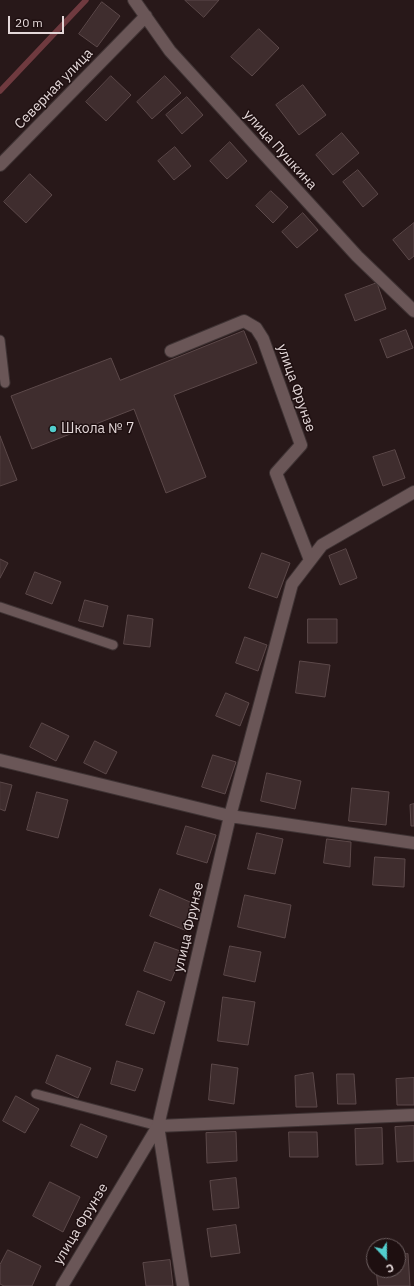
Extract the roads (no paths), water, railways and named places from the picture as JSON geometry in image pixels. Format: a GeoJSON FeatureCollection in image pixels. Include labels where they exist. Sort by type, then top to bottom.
{"type":"FeatureCollection","features":[{"type":"Feature","properties":{"kind":"street","name":"улица Пушкина"},"geometry":{"type":"LineString","coordinates":[[134,0],[175,56],[357,256],[414,311]]}},
{"type":"Feature","properties":{"kind":"street","name":"Северная улица"},"geometry":{"type":"LineString","coordinates":[[0,165],[146,16]]}},
{"type":"Feature","properties":{"kind":"street","name":"улица Фрунзе"},"geometry":{"type":"LineString","coordinates":[[171,351],[244,321],[256,328],[260,334],[301,445],[276,473],[310,560]]}},
{"type":"Feature","properties":{"kind":"street","name":"улица Фрунзе"},"geometry":{"type":"LineString","coordinates":[[62,1286],[158,1126],[230,816],[292,584],[322,545],[414,492]]}},
{"type":"Feature","properties":{"kind":"street"},"geometry":{"type":"LineString","coordinates":[[0,760],[230,816],[414,843]]}},
{"type":"Feature","properties":{"kind":"street"},"geometry":{"type":"LineString","coordinates":[[182,1286],[158,1126],[414,1115]]}},
{"type":"Feature","properties":{"kind":"lane"},"geometry":{"type":"LineString","coordinates":[[0,340],[5,383]]}},
{"type":"Feature","properties":{"kind":"lane"},"geometry":{"type":"LineString","coordinates":[[0,607],[113,645]]}},
{"type":"Feature","properties":{"kind":"lane"},"geometry":{"type":"LineString","coordinates":[[36,1094],[158,1126]]}},
{"type":"Feature","properties":{"kind":"waterway"},"geometry":{"type":"LineString","coordinates":[[0,91],[86,0]]}},
{"type":"Feature","properties":{"kind":"place","name":"Школа № 7"},"geometry":{"type":"Point","coordinates":[53,429]}}]}
